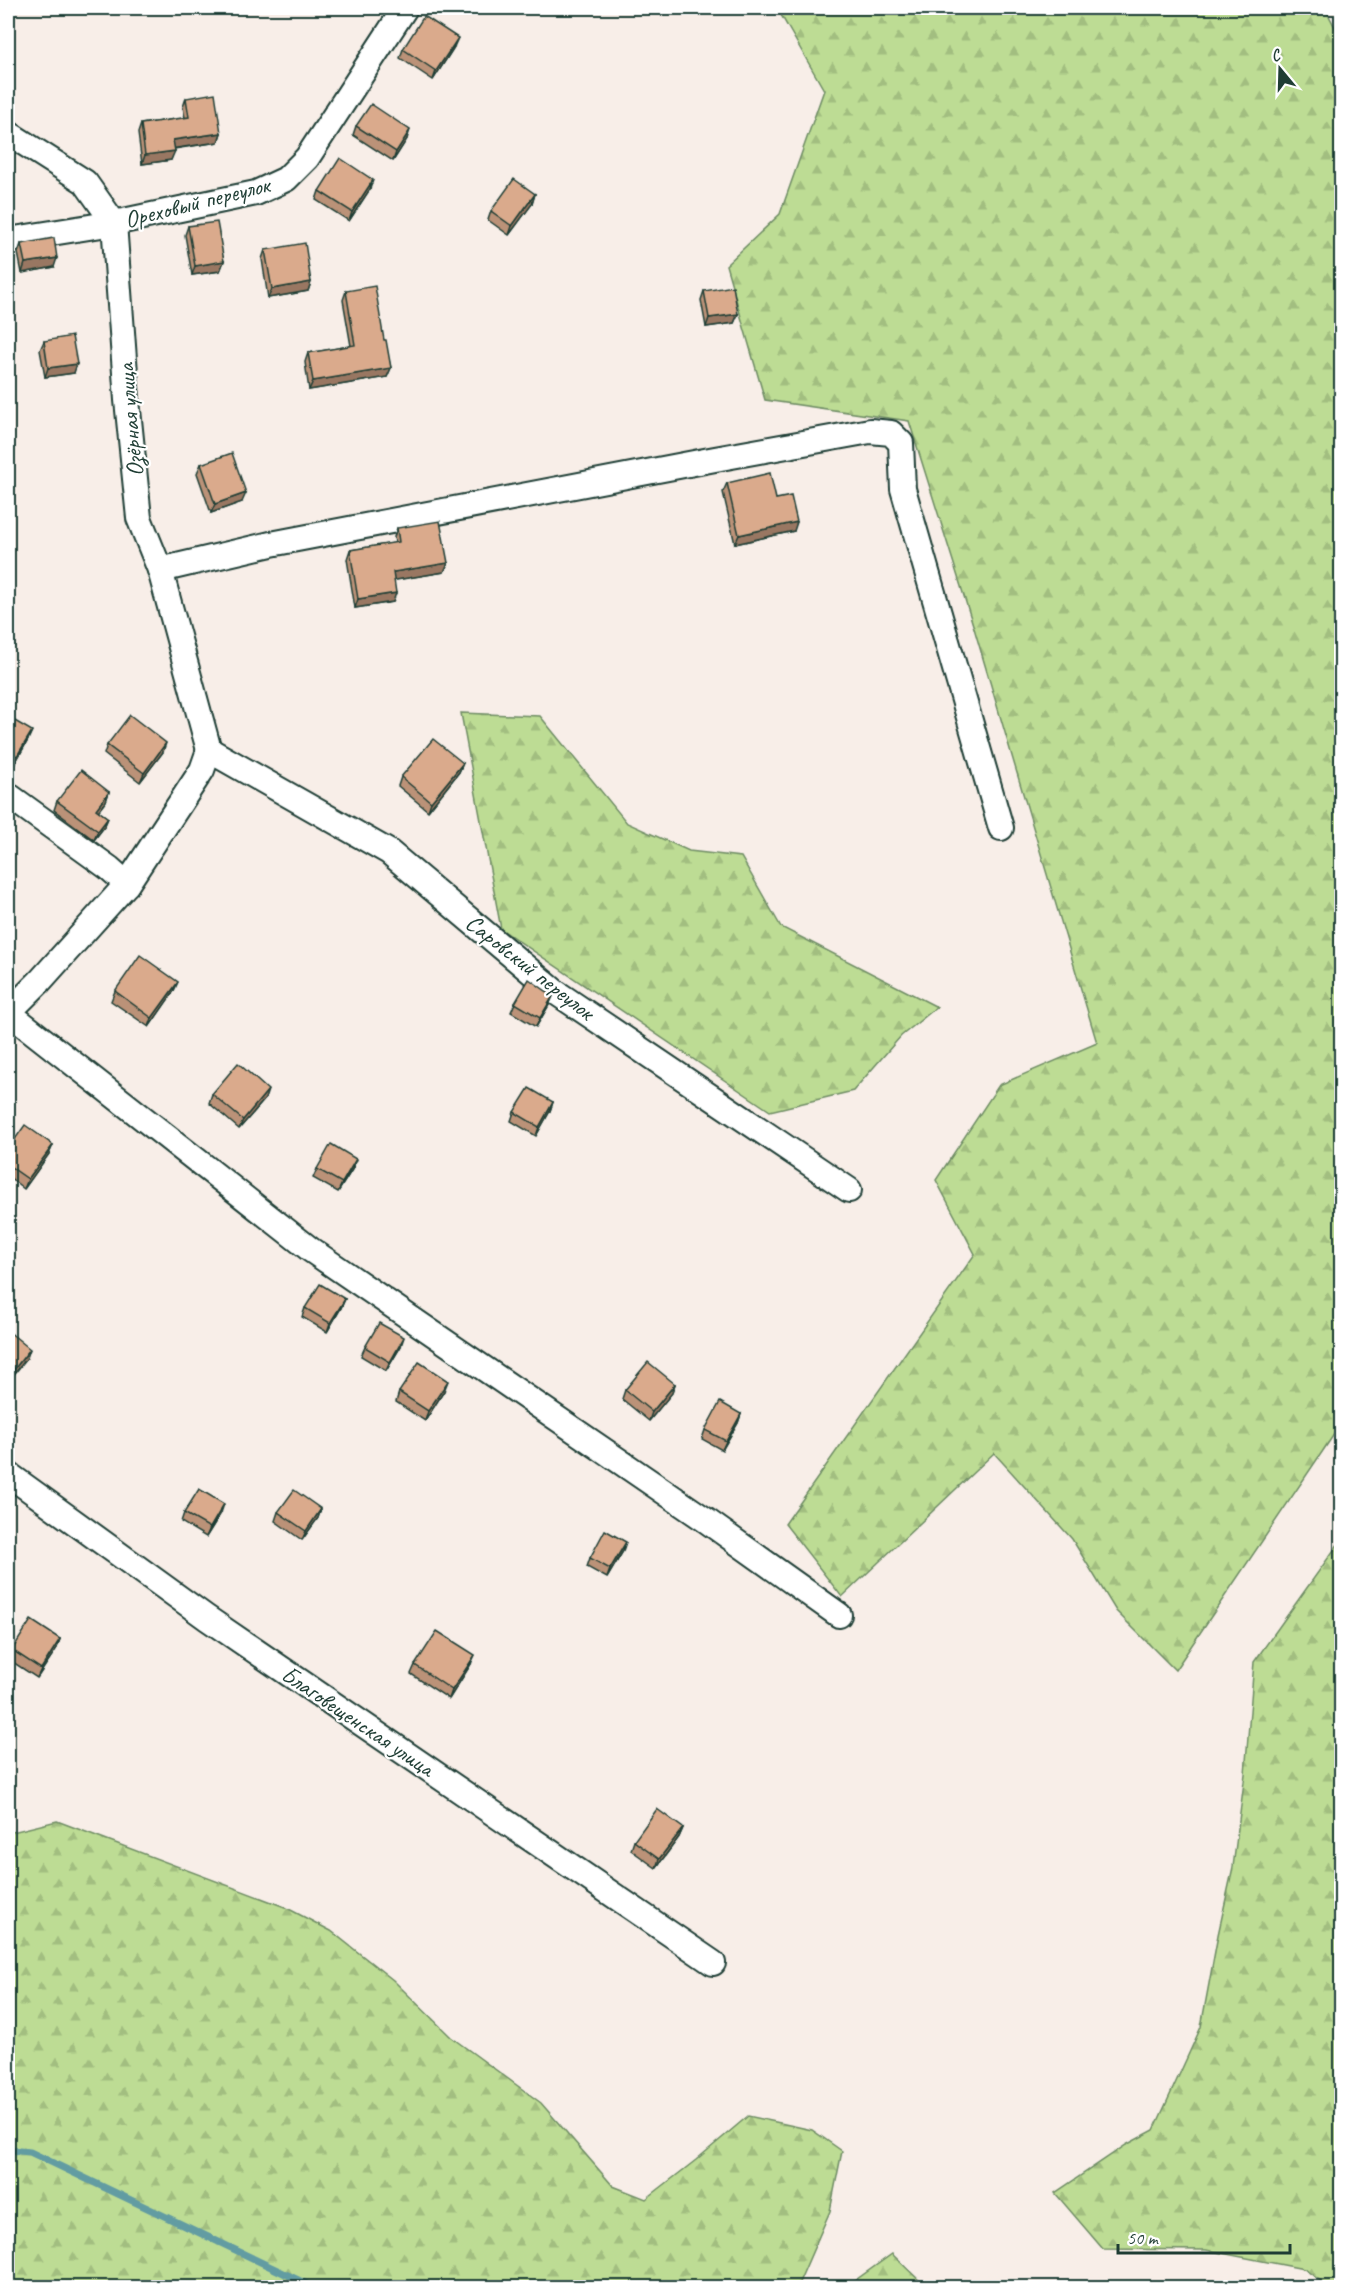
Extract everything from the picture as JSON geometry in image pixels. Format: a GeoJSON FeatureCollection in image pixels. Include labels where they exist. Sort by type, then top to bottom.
{"type":"FeatureCollection","features":[{"type":"Feature","properties":{"kind":"street","name":"Ореховый переулок"},"geometry":{"type":"LineString","coordinates":[[8,240],[114,223],[256,193],[286,179],[307,158],[405,8]]}},
{"type":"Feature","properties":{"kind":"street"},"geometry":{"type":"LineString","coordinates":[[8,133],[85,182],[114,223]]}},
{"type":"Feature","properties":{"kind":"street","name":"Озёрная улица"},"geometry":{"type":"LineString","coordinates":[[114,223],[127,400],[140,518],[160,570],[209,750]]}},
{"type":"Feature","properties":{"kind":"street"},"geometry":{"type":"LineString","coordinates":[[160,570],[271,544],[715,459],[870,431],[891,433],[900,443],[903,489],[1001,828]]}},
{"type":"Feature","properties":{"kind":"street"},"geometry":{"type":"LineString","coordinates":[[209,750],[202,770],[127,884],[8,1013],[311,1250],[707,1521],[839,1615]]}},
{"type":"Feature","properties":{"kind":"street","name":"Саровский переулок"},"geometry":{"type":"LineString","coordinates":[[209,750],[389,852],[554,991],[849,1190]]}},
{"type":"Feature","properties":{"kind":"street"},"geometry":{"type":"LineString","coordinates":[[8,795],[110,868],[127,884]]}},
{"type":"Feature","properties":{"kind":"street","name":"Благовещенская улица"},"geometry":{"type":"LineString","coordinates":[[8,1474],[207,1618],[712,1963]]}},
{"type":"Feature","properties":{"kind":"green space"},"geometry":{"type":"Polygon","coordinates":[[[777,8],[1325,8],[1341,39],[1341,1424],[1175,1670],[1116,1611],[1072,1539],[994,1453],[842,1597],[785,1524],[975,1254],[936,1180],[999,1085],[1097,1043],[974,628],[909,421],[765,400],[726,265],[780,214],[824,90],[777,8]]]}},
{"type":"Feature","properties":{"kind":"green space"},"geometry":{"type":"Polygon","coordinates":[[[461,713],[540,716],[627,823],[689,851],[741,857],[781,927],[937,1007],[901,1036],[853,1091],[770,1111],[501,929],[461,713]]]}},
{"type":"Feature","properties":{"kind":"green space"},"geometry":{"type":"Polygon","coordinates":[[[1341,1540],[1341,2287],[1329,2287],[1304,2269],[1206,2250],[1103,2249],[1055,2193],[1126,2145],[1154,2130],[1201,2027],[1233,1867],[1245,1774],[1254,1662],[1341,1540]]]}},
{"type":"Feature","properties":{"kind":"green space"},"geometry":{"type":"Polygon","coordinates":[[[57,1821],[285,1907],[331,1931],[393,1980],[451,2037],[541,2103],[613,2186],[646,2199],[748,2116],[812,2130],[842,2151],[830,2211],[797,2287],[8,2287],[8,1833],[57,1821]]]}},
{"type":"Feature","properties":{"kind":"green space"},"geometry":{"type":"Polygon","coordinates":[[[892,2254],[926,2287],[846,2287],[892,2254]]]}},
{"type":"Feature","properties":{"kind":"building"},"geometry":{"type":"Polygon","coordinates":[[[424,16],[458,38],[436,71],[403,49],[424,16]]]}},
{"type":"Feature","properties":{"kind":"building"},"geometry":{"type":"Polygon","coordinates":[[[215,93],[221,133],[173,140],[175,151],[145,155],[141,124],[189,117],[186,98],[215,93]]]}},
{"type":"Feature","properties":{"kind":"building"},"geometry":{"type":"Polygon","coordinates":[[[371,104],[410,130],[396,152],[356,126],[371,104]]]}},
{"type":"Feature","properties":{"kind":"building"},"geometry":{"type":"Polygon","coordinates":[[[340,158],[373,180],[352,212],[319,191],[340,158]]]}},
{"type":"Feature","properties":{"kind":"building"},"geometry":{"type":"Polygon","coordinates":[[[514,179],[535,194],[512,226],[491,211],[514,179]]]}},
{"type":"Feature","properties":{"kind":"building"},"geometry":{"type":"Polygon","coordinates":[[[217,222],[224,261],[195,266],[188,226],[217,222]]]}},
{"type":"Feature","properties":{"kind":"building"},"geometry":{"type":"Polygon","coordinates":[[[54,238],[57,258],[25,263],[21,244],[54,238]]]}},
{"type":"Feature","properties":{"kind":"building"},"geometry":{"type":"Polygon","coordinates":[[[305,243],[311,282],[272,289],[265,250],[305,243]]]}},
{"type":"Feature","properties":{"kind":"building"},"geometry":{"type":"Polygon","coordinates":[[[375,286],[391,368],[313,381],[308,353],[355,345],[346,291],[375,286]]]}},
{"type":"Feature","properties":{"kind":"building"},"geometry":{"type":"Polygon","coordinates":[[[733,286],[738,314],[709,318],[704,291],[733,286]]]}},
{"type":"Feature","properties":{"kind":"building"},"geometry":{"type":"Polygon","coordinates":[[[72,336],[77,364],[48,368],[44,341],[72,336]]]}},
{"type":"Feature","properties":{"kind":"building"},"geometry":{"type":"Polygon","coordinates":[[[232,453],[246,493],[215,504],[201,464],[232,453]]]}},
{"type":"Feature","properties":{"kind":"building"},"geometry":{"type":"Polygon","coordinates":[[[770,473],[776,499],[791,496],[797,522],[739,535],[727,483],[770,473]]]}},
{"type":"Feature","properties":{"kind":"building"},"geometry":{"type":"Polygon","coordinates":[[[440,521],[448,563],[393,572],[396,593],[358,599],[350,550],[399,542],[397,528],[440,521]]]}},
{"type":"Feature","properties":{"kind":"building"},"geometry":{"type":"Polygon","coordinates":[[[130,715],[166,743],[144,773],[107,745],[130,715]]]}},
{"type":"Feature","properties":{"kind":"building"},"geometry":{"type":"Polygon","coordinates":[[[8,717],[32,731],[17,756],[8,750],[8,717]]]}},
{"type":"Feature","properties":{"kind":"building"},"geometry":{"type":"Polygon","coordinates":[[[433,739],[463,763],[431,802],[401,777],[433,739]]]}},
{"type":"Feature","properties":{"kind":"building"},"geometry":{"type":"Polygon","coordinates":[[[81,770],[109,792],[96,809],[108,818],[98,831],[57,801],[81,770]]]}},
{"type":"Feature","properties":{"kind":"building"},"geometry":{"type":"Polygon","coordinates":[[[140,955],[178,982],[152,1018],[115,991],[140,955]]]}},
{"type":"Feature","properties":{"kind":"building"},"geometry":{"type":"Polygon","coordinates":[[[529,979],[553,996],[540,1018],[515,1003],[529,979]]]}},
{"type":"Feature","properties":{"kind":"building"},"geometry":{"type":"Polygon","coordinates":[[[238,1063],[268,1090],[243,1120],[212,1094],[238,1063]]]}},
{"type":"Feature","properties":{"kind":"building"},"geometry":{"type":"Polygon","coordinates":[[[529,1088],[553,1102],[539,1127],[514,1112],[529,1088]]]}},
{"type":"Feature","properties":{"kind":"building"},"geometry":{"type":"Polygon","coordinates":[[[25,1125],[53,1145],[28,1179],[8,1165],[8,1149],[25,1125]]]}},
{"type":"Feature","properties":{"kind":"building"},"geometry":{"type":"Polygon","coordinates":[[[331,1144],[356,1159],[342,1183],[317,1169],[331,1144]]]}},
{"type":"Feature","properties":{"kind":"building"},"geometry":{"type":"Polygon","coordinates":[[[320,1284],[345,1299],[330,1323],[305,1308],[320,1284]]]}},
{"type":"Feature","properties":{"kind":"building"},"geometry":{"type":"Polygon","coordinates":[[[379,1323],[404,1337],[390,1362],[365,1347],[379,1323]]]}},
{"type":"Feature","properties":{"kind":"building"},"geometry":{"type":"Polygon","coordinates":[[[8,1331],[30,1349],[8,1377],[8,1331]]]}},
{"type":"Feature","properties":{"kind":"building"},"geometry":{"type":"Polygon","coordinates":[[[419,1362],[448,1381],[428,1411],[399,1392],[419,1362]]]}},
{"type":"Feature","properties":{"kind":"building"},"geometry":{"type":"Polygon","coordinates":[[[648,1362],[675,1384],[652,1412],[625,1390],[648,1362]]]}},
{"type":"Feature","properties":{"kind":"building"},"geometry":{"type":"Polygon","coordinates":[[[720,1402],[741,1414],[726,1441],[705,1430],[720,1402]]]}},
{"type":"Feature","properties":{"kind":"building"},"geometry":{"type":"Polygon","coordinates":[[[199,1489],[224,1504],[210,1528],[184,1513],[199,1489]]]}},
{"type":"Feature","properties":{"kind":"building"},"geometry":{"type":"Polygon","coordinates":[[[294,1490],[321,1509],[306,1531],[278,1512],[294,1490]]]}},
{"type":"Feature","properties":{"kind":"building"},"geometry":{"type":"Polygon","coordinates":[[[605,1530],[626,1542],[610,1569],[590,1558],[605,1530]]]}},
{"type":"Feature","properties":{"kind":"building"},"geometry":{"type":"Polygon","coordinates":[[[31,1620],[60,1639],[41,1669],[12,1650],[31,1620]]]}},
{"type":"Feature","properties":{"kind":"building"},"geometry":{"type":"Polygon","coordinates":[[[437,1631],[475,1655],[452,1690],[415,1665],[437,1631]]]}},
{"type":"Feature","properties":{"kind":"building"},"geometry":{"type":"Polygon","coordinates":[[[657,1809],[683,1828],[659,1859],[634,1841],[657,1809]]]}},
{"type":"Feature","properties":{"kind":"waterway"},"geometry":{"type":"LineString","coordinates":[[8,2150],[30,2152],[315,2288]]}}]}
